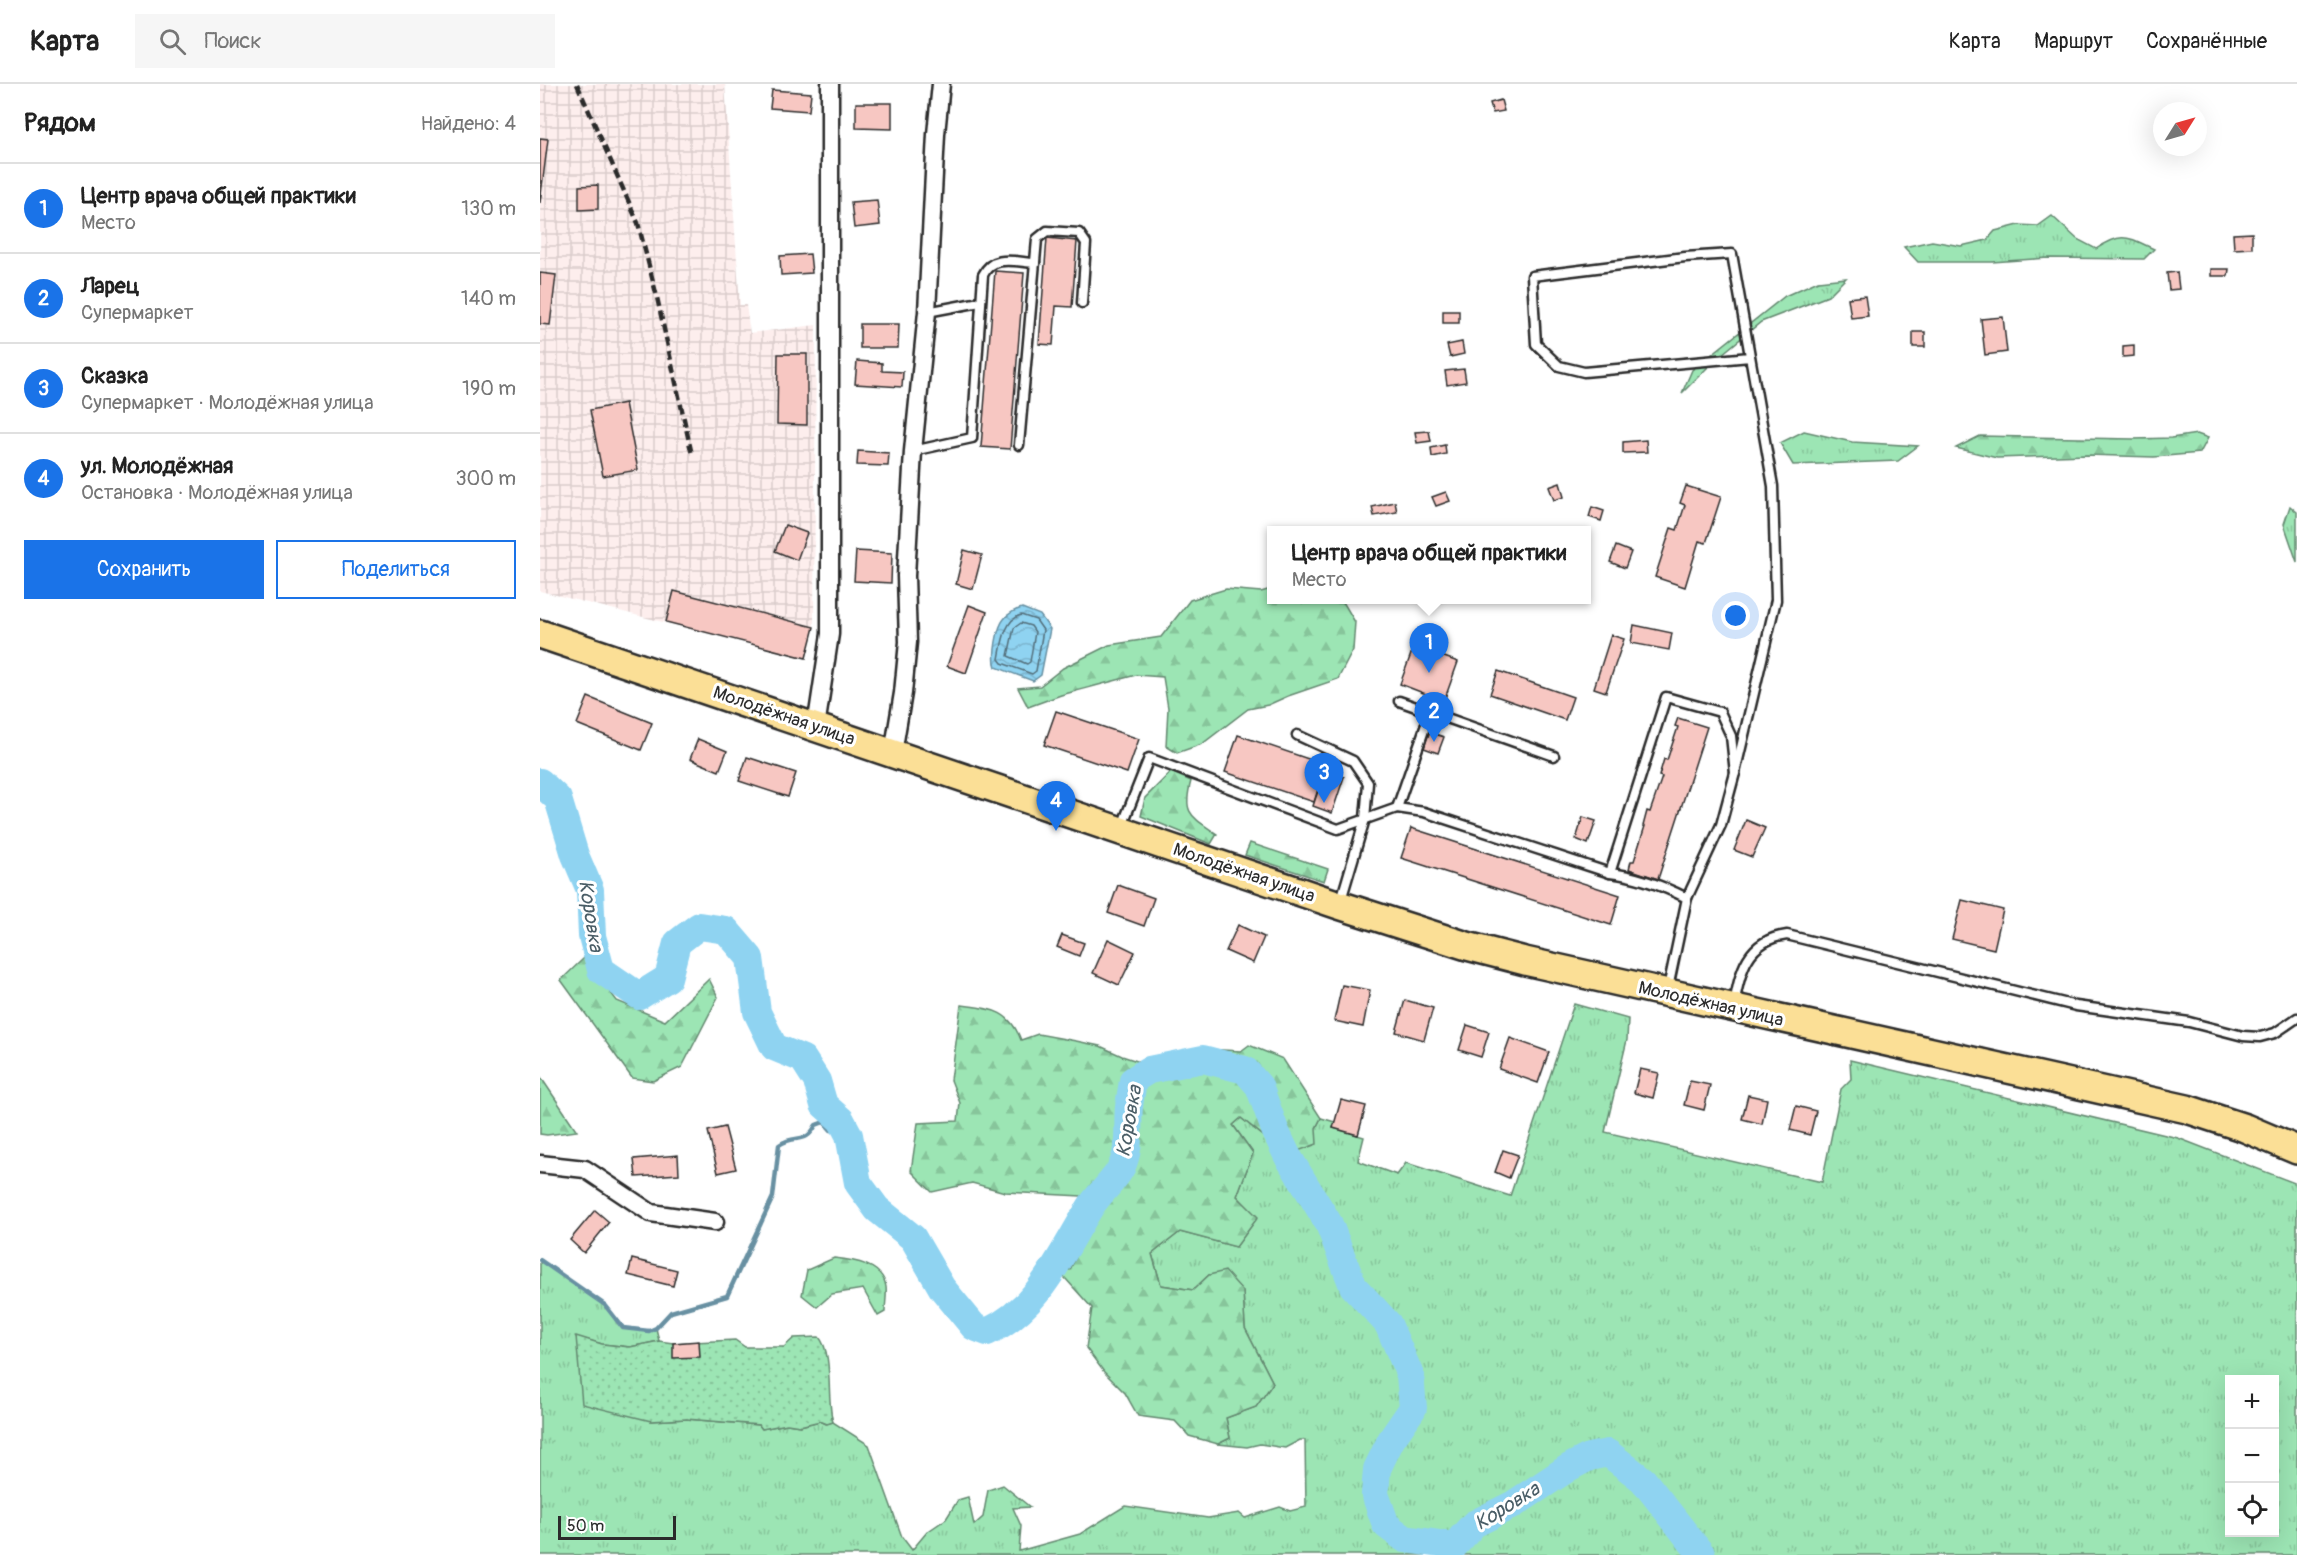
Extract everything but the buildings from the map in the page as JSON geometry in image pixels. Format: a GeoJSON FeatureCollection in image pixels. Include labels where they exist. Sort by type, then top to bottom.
{"type":"FeatureCollection","features":[{"type":"Feature","properties":{"kind":"main road","name":"Молодёжная улица"},"geometry":{"type":"LineString","coordinates":[[540,634],[1339,905],[1467,946],[1666,994],[2187,1109],[2245,1128],[2297,1150]]}},
{"type":"Feature","properties":{"kind":"street"},"geometry":{"type":"LineString","coordinates":[[816,727],[830,634],[830,84]]}},
{"type":"Feature","properties":{"kind":"street"},"geometry":{"type":"LineString","coordinates":[[893,753],[903,693],[908,642],[906,576],[913,451],[927,312],[936,134],[941,84]]}},
{"type":"Feature","properties":{"kind":"street"},"geometry":{"type":"LineString","coordinates":[[540,1164],[585,1169],[651,1213],[715,1222]]}},
{"type":"Feature","properties":{"kind":"lane"},"geometry":{"type":"LineString","coordinates":[[1019,445],[1037,238],[1047,231],[1079,233],[1086,243],[1082,303]]}},
{"type":"Feature","properties":{"kind":"lane"},"geometry":{"type":"LineString","coordinates":[[1666,994],[1686,898],[1721,825],[1776,600],[1773,486],[1732,254],[1685,257],[1532,276],[1536,344],[1559,366],[1584,372],[1750,357]]}},
{"type":"Feature","properties":{"kind":"lane"},"geometry":{"type":"LineString","coordinates":[[913,451],[972,438],[983,274],[987,266],[996,261],[1035,263]]}},
{"type":"Feature","properties":{"kind":"lane"},"geometry":{"type":"LineString","coordinates":[[927,312],[980,302]]}},
{"type":"Feature","properties":{"kind":"lane"},"geometry":{"type":"LineString","coordinates":[[1610,873],[1666,697],[1720,712],[1731,736],[1735,773]]}},
{"type":"Feature","properties":{"kind":"lane"},"geometry":{"type":"LineString","coordinates":[[1399,701],[1554,756]]}},
{"type":"Feature","properties":{"kind":"lane"},"geometry":{"type":"LineString","coordinates":[[1397,808],[1430,712]]}},
{"type":"Feature","properties":{"kind":"lane"},"geometry":{"type":"LineString","coordinates":[[1297,735],[1353,761],[1368,783],[1365,819],[1339,905]]}},
{"type":"Feature","properties":{"kind":"lane"},"geometry":{"type":"LineString","coordinates":[[1120,831],[1149,758],[1338,829],[1397,808],[1424,812],[1610,873],[1623,874],[1668,888],[1686,898]]}},
{"type":"Feature","properties":{"kind":"lane"},"geometry":{"type":"LineString","coordinates":[[1733,1008],[1740,973],[1746,960],[1765,942],[1774,937],[1787,935],[2098,1011],[2133,1013],[2189,1022],[2243,1036],[2260,1037],[2275,1033],[2297,1018]]}},
{"type":"Feature","properties":{"kind":"shaded area"},"geometry":{"type":"Polygon","coordinates":[[[540,84],[725,84],[740,305],[746,305],[750,333],[816,325],[814,627],[806,658],[540,591],[540,84]]]}},
{"type":"Feature","properties":{"kind":"green space"},"geometry":{"type":"Polygon","coordinates":[[[2052,216],[2077,239],[2096,249],[2105,243],[2125,238],[2154,249],[2144,259],[2048,258],[1992,262],[1918,262],[1904,247],[1932,241],[1961,246],[1987,240],[1995,231],[2019,225],[2038,226],[2052,216]]]}},
{"type":"Feature","properties":{"kind":"green space"},"geometry":{"type":"Polygon","coordinates":[[[1846,278],[1828,296],[1761,322],[1716,359],[1682,393],[1692,370],[1785,296],[1818,281],[1846,278]]]}},
{"type":"Feature","properties":{"kind":"green space"},"geometry":{"type":"Polygon","coordinates":[[[1804,431],[1852,442],[1918,446],[1898,461],[1793,465],[1780,443],[1804,431]]]}},
{"type":"Feature","properties":{"kind":"green space"},"geometry":{"type":"Polygon","coordinates":[[[2197,434],[2208,438],[2200,453],[2154,457],[2087,455],[1997,458],[1956,448],[1980,436],[2134,439],[2171,438],[2197,434]]]}},
{"type":"Feature","properties":{"kind":"green space"},"geometry":{"type":"Polygon","coordinates":[[[2290,506],[2297,512],[2297,562],[2284,524],[2290,506]]]}},
{"type":"Feature","properties":{"kind":"green space"},"geometry":{"type":"Polygon","coordinates":[[[1226,589],[1261,592],[1267,590],[1267,604],[1344,604],[1355,622],[1353,650],[1338,679],[1268,705],[1248,709],[1202,744],[1177,753],[1166,746],[1168,708],[1163,677],[1136,675],[1061,695],[1028,707],[1018,688],[1040,686],[1063,668],[1109,645],[1161,637],[1190,600],[1226,589]]]}},
{"type":"Feature","properties":{"kind":"green space"},"geometry":{"type":"Polygon","coordinates":[[[1171,772],[1191,781],[1188,808],[1195,818],[1217,834],[1211,844],[1141,816],[1145,798],[1171,772]]]}},
{"type":"Feature","properties":{"kind":"green space"},"geometry":{"type":"Polygon","coordinates":[[[1250,843],[1328,869],[1324,881],[1245,855],[1250,843]]]}},
{"type":"Feature","properties":{"kind":"green space"},"geometry":{"type":"Polygon","coordinates":[[[584,958],[617,1001],[665,1021],[709,979],[718,997],[682,1067],[653,1081],[632,1078],[561,980],[584,958]]]}},
{"type":"Feature","properties":{"kind":"green space"},"geometry":{"type":"Polygon","coordinates":[[[1574,1004],[1628,1019],[1627,1040],[1605,1132],[1822,1182],[1841,1089],[1851,1079],[1850,1060],[2178,1138],[2297,1184],[2297,1555],[540,1555],[540,1260],[605,1305],[623,1328],[649,1331],[656,1328],[659,1341],[630,1347],[602,1344],[576,1337],[651,1421],[686,1419],[759,1425],[762,1429],[787,1424],[800,1426],[820,1421],[826,1424],[833,1422],[869,1445],[902,1537],[912,1550],[927,1532],[946,1519],[958,1500],[968,1497],[974,1525],[983,1517],[988,1490],[1003,1485],[1030,1507],[1013,1508],[1021,1526],[1019,1551],[1080,1534],[1125,1506],[1208,1518],[1239,1513],[1245,1518],[1280,1507],[1290,1511],[1306,1507],[1305,1440],[1300,1440],[1285,1448],[1260,1444],[1247,1447],[1218,1444],[1230,1438],[1226,1418],[1256,1407],[1273,1383],[1245,1328],[1243,1291],[1209,1275],[1193,1290],[1161,1285],[1152,1254],[1180,1232],[1236,1247],[1257,1218],[1237,1196],[1253,1153],[1233,1125],[1241,1118],[1287,1155],[1316,1128],[1321,1118],[1335,1122],[1333,1128],[1364,1137],[1358,1161],[1397,1175],[1406,1163],[1510,1196],[1574,1004]]]}},
{"type":"Feature","properties":{"kind":"green space"},"geometry":{"type":"Polygon","coordinates":[[[961,1005],[998,1012],[1005,1016],[1021,1040],[1038,1034],[1076,1041],[1100,1046],[1155,1067],[1172,1053],[1205,1049],[1241,1051],[1249,1045],[1283,1059],[1321,1118],[1316,1128],[1317,1144],[1287,1155],[1241,1118],[1233,1125],[1253,1153],[1237,1196],[1258,1217],[1236,1247],[1180,1232],[1152,1254],[1161,1285],[1193,1290],[1209,1275],[1225,1271],[1243,1291],[1245,1328],[1273,1383],[1256,1407],[1226,1418],[1230,1438],[1218,1444],[1189,1436],[1175,1421],[1138,1416],[1125,1393],[1104,1372],[1086,1348],[1092,1308],[1056,1268],[1070,1270],[1101,1203],[1082,1196],[1005,1192],[972,1183],[932,1192],[911,1171],[918,1123],[958,1121],[960,1103],[951,1080],[961,1005]]]}},
{"type":"Feature","properties":{"kind":"green space"},"geometry":{"type":"Polygon","coordinates":[[[540,1076],[577,1131],[540,1134],[540,1076]]]}},
{"type":"Feature","properties":{"kind":"green space"},"geometry":{"type":"Polygon","coordinates":[[[834,1258],[866,1265],[879,1273],[886,1287],[885,1312],[878,1316],[863,1289],[832,1294],[817,1307],[802,1295],[807,1270],[834,1258]]]}},
{"type":"Feature","properties":{"kind":"green space"},"geometry":{"type":"Polygon","coordinates":[[[576,1336],[602,1344],[630,1347],[659,1341],[673,1343],[735,1340],[745,1347],[784,1347],[794,1338],[819,1337],[827,1354],[833,1422],[827,1424],[820,1421],[800,1426],[787,1424],[762,1429],[759,1425],[686,1419],[651,1421],[582,1404],[576,1336]]]}},
{"type":"Feature","properties":{"kind":"water"},"geometry":{"type":"Polygon","coordinates":[[[1022,608],[1040,615],[1050,629],[1041,675],[1033,681],[996,667],[995,662],[996,642],[1001,623],[1010,613],[1022,608]]]}},
{"type":"Feature","properties":{"kind":"waterway","name":"Коровка"},"geometry":{"type":"LineString","coordinates":[[540,782],[558,799],[575,855],[590,890],[592,936],[601,970],[639,996],[668,978],[677,943],[699,926],[726,930],[750,958],[757,1012],[774,1047],[803,1059],[817,1081],[824,1105],[841,1120],[849,1135],[858,1183],[877,1209],[913,1238],[942,1288],[974,1327],[987,1332],[1006,1321],[1036,1294],[1091,1206],[1119,1171],[1127,1151],[1133,1080],[1149,1070],[1203,1059],[1245,1070],[1259,1086],[1287,1155],[1329,1224],[1353,1286],[1388,1324],[1410,1375],[1413,1408],[1391,1440],[1377,1469],[1375,1494],[1386,1525],[1405,1539],[1454,1546],[1474,1524],[1514,1504],[1568,1468],[1589,1457],[1608,1453],[1643,1480],[1702,1555]]}},
{"type":"Feature","properties":{"kind":"waterway"},"geometry":{"type":"LineString","coordinates":[[540,1260],[605,1305],[623,1328],[649,1331],[656,1328],[671,1312],[727,1296],[773,1197],[779,1145],[808,1135],[816,1125],[824,1122],[831,1130],[839,1131],[841,1120]]}},
{"type":"Feature","properties":{"kind":"railway"},"geometry":{"type":"LineString","coordinates":[[577,84],[638,223],[692,455]]}},
{"type":"Feature","properties":{"kind":"place","name":"Центр врача общей практики"},"geometry":{"type":"Point","coordinates":[1429,673]}},
{"type":"Feature","properties":{"kind":"place","name":"Ларец"},"geometry":{"type":"Point","coordinates":[1434,742]}},
{"type":"Feature","properties":{"kind":"place","name":"Сказка"},"geometry":{"type":"Point","coordinates":[1324,803]}},
{"type":"Feature","properties":{"kind":"place","name":"ул. Молодёжная"},"geometry":{"type":"Point","coordinates":[1056,831]}}]}
